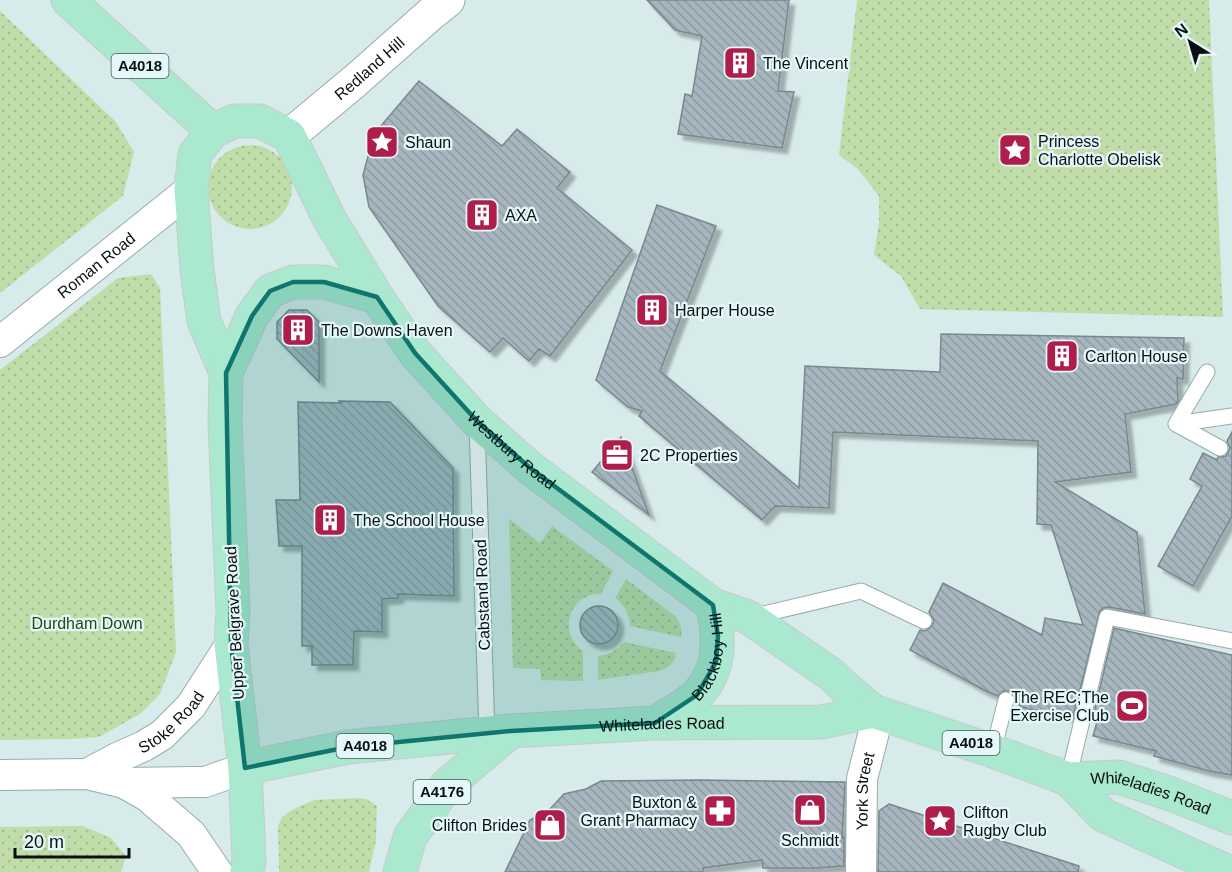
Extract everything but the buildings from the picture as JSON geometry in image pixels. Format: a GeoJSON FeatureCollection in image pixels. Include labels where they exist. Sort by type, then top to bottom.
{"type":"FeatureCollection","features":[{"type":"Feature","properties":{"kind":"main road","name":"A4018"},"geometry":{"type":"LineString","coordinates":[[68,0],[224,126]]}},
{"type":"Feature","properties":{"kind":"main road","name":"Redland Hill"},"geometry":{"type":"LineString","coordinates":[[289,136],[355,81],[434,4]]}},
{"type":"Feature","properties":{"kind":"main road"},"geometry":{"type":"LineString","coordinates":[[224,126],[261,121],[289,136]]}},
{"type":"Feature","properties":{"kind":"main road","name":"Upper Belgrave Road"},"geometry":{"type":"LineString","coordinates":[[224,126],[195,154],[191,189],[197,270],[204,321],[226,373]]}},
{"type":"Feature","properties":{"kind":"main road","name":"Westbury Road"},"geometry":{"type":"LineString","coordinates":[[289,136],[330,220],[376,297],[415,353],[477,421],[529,467],[713,605],[748,617],[832,675],[876,711]]}},
{"type":"Feature","properties":{"kind":"main road","name":"Upper Belgrave Road"},"geometry":{"type":"LineString","coordinates":[[248,872],[245,768],[231,644],[233,610],[225,424],[226,373],[252,316],[270,291],[293,282],[324,282],[376,297]]}},
{"type":"Feature","properties":{"kind":"main road","name":"Blackboy Hill"},"geometry":{"type":"LineString","coordinates":[[655,723],[698,696],[710,677],[716,662],[718,636],[713,605]]}},
{"type":"Feature","properties":{"kind":"main road","name":"Whiteladies Road"},"geometry":{"type":"LineString","coordinates":[[245,768],[348,747],[499,732],[655,723],[822,722],[876,711],[1068,778],[1119,777],[1228,814]]}},
{"type":"Feature","properties":{"kind":"main road","name":"A4176"},"geometry":{"type":"LineString","coordinates":[[400,872],[410,837],[447,785],[499,732]]}},
{"type":"Feature","properties":{"kind":"main road","name":"Whiteladies Road"},"geometry":{"type":"LineString","coordinates":[[1068,778],[1103,815],[1217,869]]}},
{"type":"Feature","properties":{"kind":"street","name":"Roman Road"},"geometry":{"type":"LineString","coordinates":[[0,342],[191,189]]}},
{"type":"Feature","properties":{"kind":"street","name":"Stoke Road"},"geometry":{"type":"LineString","coordinates":[[87,774],[162,735],[191,706],[231,644]]}},
{"type":"Feature","properties":{"kind":"street","name":"York Street"},"geometry":{"type":"LineString","coordinates":[[861,872],[862,779],[876,711]]}},
{"type":"Feature","properties":{"kind":"street","name":"Stoke Road"},"geometry":{"type":"LineString","coordinates":[[0,775],[87,774],[124,783],[205,782],[245,768]]}},
{"type":"Feature","properties":{"kind":"street","name":"Stoke Road"},"geometry":{"type":"LineString","coordinates":[[124,783],[147,796],[191,834],[217,872]]}},
{"type":"Feature","properties":{"kind":"lane"},"geometry":{"type":"LineString","coordinates":[[1176,424],[1207,372]]}},
{"type":"Feature","properties":{"kind":"lane"},"geometry":{"type":"LineString","coordinates":[[1176,424],[1232,416]]}},
{"type":"Feature","properties":{"kind":"lane","name":"Cabstand Road"},"geometry":{"type":"LineString","coordinates":[[477,421],[499,732]]}},
{"type":"Feature","properties":{"kind":"lane"},"geometry":{"type":"LineString","coordinates":[[1176,424],[1220,448]]}},
{"type":"Feature","properties":{"kind":"lane"},"geometry":{"type":"LineString","coordinates":[[748,617],[861,591],[924,621]]}},
{"type":"Feature","properties":{"kind":"lane"},"geometry":{"type":"LineString","coordinates":[[1068,778],[1107,617],[1232,641]]}},
{"type":"Feature","properties":{"kind":"lane"},"geometry":{"type":"LineString","coordinates":[[993,751],[1006,700]]}},
{"type":"Feature","properties":{"kind":"highlighted area"},"geometry":{"type":"Polygon","coordinates":[[[293,282],[324,282],[377,297],[415,353],[477,421],[529,467],[713,605],[718,636],[716,662],[697,695],[655,723],[511,731],[348,747],[245,768],[231,644],[226,373],[252,316],[270,291],[293,282]]]}},
{"type":"Feature","properties":{"kind":"green space"},"geometry":{"type":"Polygon","coordinates":[[[857,0],[1209,0],[1223,317],[920,309],[901,276],[874,255],[879,223],[879,196],[858,169],[839,155],[857,0]]]}},
{"type":"Feature","properties":{"kind":"green space"},"geometry":{"type":"Polygon","coordinates":[[[0,11],[116,122],[134,152],[123,196],[0,293],[0,11]]]}},
{"type":"Feature","properties":{"kind":"green space"},"geometry":{"type":"Polygon","coordinates":[[[250,145],[266,148],[280,157],[289,171],[292,187],[289,203],[280,217],[266,226],[250,229],[234,226],[220,217],[211,203],[208,187],[211,171],[220,157],[234,148],[250,145]]]}},
{"type":"Feature","properties":{"kind":"green space","name":"Durdham Down"},"geometry":{"type":"Polygon","coordinates":[[[151,274],[160,288],[176,652],[160,694],[140,714],[99,737],[0,740],[0,370],[118,278],[151,274]]]}},
{"type":"Feature","properties":{"kind":"green space"},"geometry":{"type":"Polygon","coordinates":[[[509,519],[540,543],[552,526],[613,571],[601,594],[590,595],[581,600],[570,615],[570,634],[583,651],[583,681],[541,680],[540,669],[513,668],[509,519]]]}},
{"type":"Feature","properties":{"kind":"green space"},"geometry":{"type":"Polygon","coordinates":[[[626,579],[675,616],[681,626],[681,637],[630,626],[626,610],[615,598],[626,579]]]}},
{"type":"Feature","properties":{"kind":"green space"},"geometry":{"type":"Polygon","coordinates":[[[624,642],[676,653],[675,657],[671,665],[659,671],[598,680],[598,656],[613,652],[624,642]]]}},
{"type":"Feature","properties":{"kind":"green space"},"geometry":{"type":"Polygon","coordinates":[[[366,799],[377,806],[376,840],[369,872],[279,872],[278,826],[282,817],[314,800],[366,799]]]}},
{"type":"Feature","properties":{"kind":"green space"},"geometry":{"type":"Polygon","coordinates":[[[83,826],[111,838],[126,856],[121,872],[0,872],[0,827],[83,826]]]}},
{"type":"Feature","properties":{"kind":"place","name":"The Vincent"},"geometry":{"type":"Point","coordinates":[740,63]}},
{"type":"Feature","properties":{"kind":"place","name":"Shaun"},"geometry":{"type":"Point","coordinates":[382,142]}},
{"type":"Feature","properties":{"kind":"place","name":"Princess Charlotte Obelisk"},"geometry":{"type":"Point","coordinates":[1015,150]}},
{"type":"Feature","properties":{"kind":"place","name":"AXA"},"geometry":{"type":"Point","coordinates":[482,215]}},
{"type":"Feature","properties":{"kind":"place","name":"Harper House"},"geometry":{"type":"Point","coordinates":[652,310]}},
{"type":"Feature","properties":{"kind":"place","name":"The Downs Haven"},"geometry":{"type":"Point","coordinates":[298,330]}},
{"type":"Feature","properties":{"kind":"place","name":"Carlton House"},"geometry":{"type":"Point","coordinates":[1062,356]}},
{"type":"Feature","properties":{"kind":"place","name":"2C Properties"},"geometry":{"type":"Point","coordinates":[617,455]}},
{"type":"Feature","properties":{"kind":"place","name":"The School House"},"geometry":{"type":"Point","coordinates":[330,520]}},
{"type":"Feature","properties":{"kind":"place","name":"The REC;The Exercise Club"},"geometry":{"type":"Point","coordinates":[1132,706]}},
{"type":"Feature","properties":{"kind":"place","name":"Schmidt"},"geometry":{"type":"Point","coordinates":[810,810]}},
{"type":"Feature","properties":{"kind":"place","name":"Buxton & Grant Pharmacy"},"geometry":{"type":"Point","coordinates":[720,811]}},
{"type":"Feature","properties":{"kind":"place","name":"Clifton Rugby Club"},"geometry":{"type":"Point","coordinates":[940,821]}},
{"type":"Feature","properties":{"kind":"place","name":"Clifton Brides"},"geometry":{"type":"Point","coordinates":[550,825]}}]}
